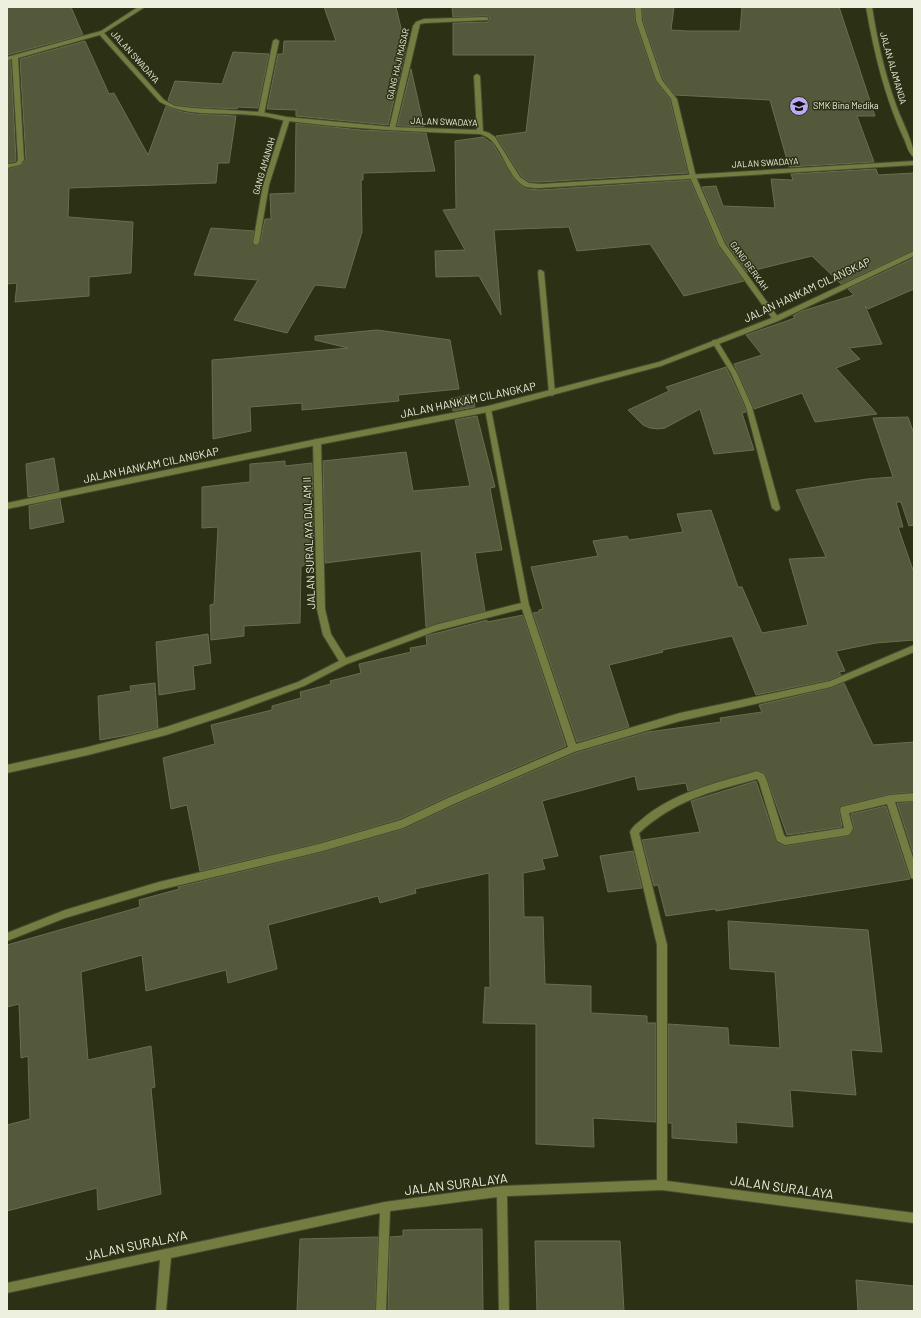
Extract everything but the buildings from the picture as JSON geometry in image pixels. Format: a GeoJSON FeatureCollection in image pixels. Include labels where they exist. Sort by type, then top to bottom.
{"type":"FeatureCollection","features":[{"type":"Feature","properties":{"kind":"street"},"geometry":{"type":"LineString","coordinates":[[7,59],[101,33],[142,7]]}},
{"type":"Feature","properties":{"kind":"street","name":"GANG BERKAH"},"geometry":{"type":"LineString","coordinates":[[638,7],[639,21],[659,80],[674,99],[692,177],[722,245],[776,319]]}},
{"type":"Feature","properties":{"kind":"street","name":"JALAN ALAMANDA"},"geometry":{"type":"LineString","coordinates":[[869,7],[874,42],[898,120],[914,154]]}},
{"type":"Feature","properties":{"kind":"street","name":"GANG HAJI MASAR"},"geometry":{"type":"LineString","coordinates":[[392,129],[416,26],[418,23],[424,21],[486,19]]}},
{"type":"Feature","properties":{"kind":"street","name":"JALAN SWADAYA"},"geometry":{"type":"LineString","coordinates":[[101,33],[162,101],[173,107],[192,110],[261,114],[287,119],[392,129],[480,132],[487,134],[492,138],[518,178],[527,185],[540,186],[914,164]]}},
{"type":"Feature","properties":{"kind":"street"},"geometry":{"type":"LineString","coordinates":[[261,114],[276,41]]}},
{"type":"Feature","properties":{"kind":"street"},"geometry":{"type":"LineString","coordinates":[[7,166],[18,164],[21,160],[15,57]]}},
{"type":"Feature","properties":{"kind":"street"},"geometry":{"type":"LineString","coordinates":[[477,76],[480,132]]}},
{"type":"Feature","properties":{"kind":"street","name":"GANG AMANAH"},"geometry":{"type":"LineString","coordinates":[[256,243],[266,186],[287,119]]}},
{"type":"Feature","properties":{"kind":"street","name":"JALAN HANKAM CILANGKAP"},"geometry":{"type":"LineString","coordinates":[[7,506],[317,442],[488,409],[661,364],[776,319],[914,253]]}},
{"type":"Feature","properties":{"kind":"street"},"geometry":{"type":"LineString","coordinates":[[542,272],[552,392]]}},
{"type":"Feature","properties":{"kind":"street"},"geometry":{"type":"LineString","coordinates":[[715,342],[734,374],[749,407],[776,508]]}},
{"type":"Feature","properties":{"kind":"street"},"geometry":{"type":"LineString","coordinates":[[488,409],[525,606],[573,749]]}},
{"type":"Feature","properties":{"kind":"street","name":"JALAN SURALAYA DALAM II"},"geometry":{"type":"LineString","coordinates":[[317,442],[321,609],[327,635],[344,662]]}},
{"type":"Feature","properties":{"kind":"street"},"geometry":{"type":"LineString","coordinates":[[7,769],[88,751],[174,729],[227,712],[301,684],[344,662],[435,628],[487,614],[525,606]]}},
{"type":"Feature","properties":{"kind":"street"},"geometry":{"type":"LineString","coordinates":[[7,937],[64,914],[159,886],[319,848],[403,824],[454,800],[573,749],[680,717],[831,684],[914,648]]}},
{"type":"Feature","properties":{"kind":"street"},"geometry":{"type":"LineString","coordinates":[[662,1185],[662,945],[634,832],[649,818],[669,804],[688,795],[757,775],[761,777],[763,781],[780,838],[785,841],[846,832],[849,829],[844,810],[890,799],[914,797]]}},
{"type":"Feature","properties":{"kind":"street"},"geometry":{"type":"LineString","coordinates":[[890,799],[914,875]]}},
{"type":"Feature","properties":{"kind":"street","name":"JALAN SURALAYA"},"geometry":{"type":"LineString","coordinates":[[7,1288],[385,1207],[502,1191],[662,1185],[914,1218]]}},
{"type":"Feature","properties":{"kind":"street"},"geometry":{"type":"LineString","coordinates":[[502,1191],[504,1311]]}},
{"type":"Feature","properties":{"kind":"street"},"geometry":{"type":"LineString","coordinates":[[382,1311],[385,1207]]}},
{"type":"Feature","properties":{"kind":"street"},"geometry":{"type":"LineString","coordinates":[[161,1311],[166,1253]]}},
{"type":"Feature","properties":{"kind":"place","name":"SMK Bina Medika"},"geometry":{"type":"Point","coordinates":[799,106]}}]}
